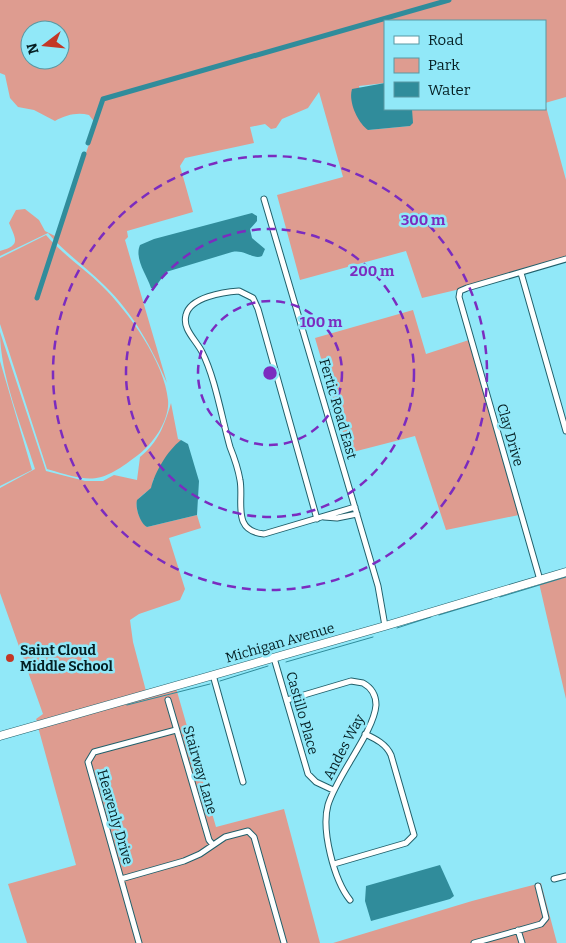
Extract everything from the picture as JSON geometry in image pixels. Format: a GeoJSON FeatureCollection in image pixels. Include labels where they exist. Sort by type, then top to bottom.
{"type":"FeatureCollection","features":[{"type":"Feature","properties":{"kind":"street","name":"Fertic Road East"},"geometry":{"type":"LineString","coordinates":[[264,199],[378,586],[385,626]]}},
{"type":"Feature","properties":{"kind":"street"},"geometry":{"type":"LineString","coordinates":[[566,259],[521,273],[566,431]]}},
{"type":"Feature","properties":{"kind":"street","name":"Clay Drive"},"geometry":{"type":"LineString","coordinates":[[521,273],[467,288],[460,291],[458,296],[540,580]]}},
{"type":"Feature","properties":{"kind":"street"},"geometry":{"type":"LineString","coordinates":[[317,519],[258,309],[253,298],[239,290],[199,300],[191,306],[186,314],[186,324],[206,359],[240,480],[240,509],[244,524],[255,533],[264,534],[317,519],[324,517],[355,507]]}},
{"type":"Feature","properties":{"kind":"street"},"geometry":{"type":"LineString","coordinates":[[324,517],[337,518],[357,514]]}},
{"type":"Feature","properties":{"kind":"street","name":"Michigan Avenue"},"geometry":{"type":"LineString","coordinates":[[0,736],[566,572]]}},
{"type":"Feature","properties":{"kind":"street","name":"Castillo Place"},"geometry":{"type":"LineString","coordinates":[[274,658],[308,774],[316,782],[333,790]]}},
{"type":"Feature","properties":{"kind":"street"},"geometry":{"type":"LineString","coordinates":[[213,675],[243,782]]}},
{"type":"Feature","properties":{"kind":"street","name":"Andes Way"},"geometry":{"type":"LineString","coordinates":[[287,700],[350,681],[364,683],[373,693],[376,704],[371,723],[333,790],[326,824],[334,864],[342,890],[350,900]]}},
{"type":"Feature","properties":{"kind":"street","name":"Stairway Lane"},"geometry":{"type":"LineString","coordinates":[[168,700],[208,840],[213,845]]}},
{"type":"Feature","properties":{"kind":"street","name":"Heavenly Drive"},"geometry":{"type":"LineString","coordinates":[[140,943],[88,762],[89,756],[94,752],[176,730]]}},
{"type":"Feature","properties":{"kind":"street"},"geometry":{"type":"LineString","coordinates":[[334,864],[406,843],[414,835],[388,748],[365,734]]}},
{"type":"Feature","properties":{"kind":"street"},"geometry":{"type":"LineString","coordinates":[[121,878],[184,861],[225,837],[248,831],[254,837],[284,943]]}},
{"type":"Feature","properties":{"kind":"street"},"geometry":{"type":"LineString","coordinates":[[554,879],[566,876]]}},
{"type":"Feature","properties":{"kind":"street"},"geometry":{"type":"LineString","coordinates":[[474,943],[541,924],[546,918],[538,886]]}},
{"type":"Feature","properties":{"kind":"street"},"geometry":{"type":"LineString","coordinates":[[518,930],[522,943]]}},
{"type":"Feature","properties":{"kind":"green space"},"geometry":{"type":"Polygon","coordinates":[[[0,0],[566,0],[566,97],[546,103],[546,20],[384,20],[384,83],[359,86],[368,130],[410,126],[412,110],[546,110],[546,107],[566,180],[566,257],[456,290],[422,298],[406,251],[300,280],[277,195],[343,177],[319,92],[308,108],[282,119],[276,128],[271,129],[265,124],[250,127],[254,143],[185,158],[180,166],[193,212],[127,231],[128,237],[125,240],[167,383],[148,344],[133,319],[115,296],[48,233],[0,256],[0,251],[14,244],[15,238],[9,223],[16,210],[25,209],[39,220],[45,231],[57,237],[96,124],[89,115],[80,114],[63,117],[55,121],[34,110],[18,107],[10,98],[5,75],[0,73],[0,0]]]}},
{"type":"Feature","properties":{"kind":"green space"},"geometry":{"type":"Polygon","coordinates":[[[46,235],[59,249],[102,286],[123,309],[153,354],[165,386],[168,408],[155,438],[144,450],[125,465],[105,476],[96,478],[75,477],[47,469],[0,324],[0,258],[46,235]]]}},
{"type":"Feature","properties":{"kind":"green space"},"geometry":{"type":"Polygon","coordinates":[[[413,310],[426,354],[469,340],[519,515],[446,530],[415,436],[349,453],[315,338],[413,310]]]}},
{"type":"Feature","properties":{"kind":"green space"},"geometry":{"type":"Polygon","coordinates":[[[0,332],[46,471],[85,481],[103,481],[114,475],[137,480],[140,457],[152,446],[160,433],[171,403],[178,439],[181,440],[153,480],[152,488],[138,500],[138,512],[147,527],[197,515],[201,528],[169,538],[185,589],[180,600],[139,614],[130,620],[133,642],[146,691],[37,721],[36,719],[43,714],[0,593],[0,488],[35,469],[8,383],[1,349],[0,332]]]}},
{"type":"Feature","properties":{"kind":"green space"},"geometry":{"type":"Polygon","coordinates":[[[0,361],[32,470],[0,486],[0,361]]]}},
{"type":"Feature","properties":{"kind":"green space"},"geometry":{"type":"Polygon","coordinates":[[[566,575],[566,699],[539,583],[566,575]]]}},
{"type":"Feature","properties":{"kind":"green space"},"geometry":{"type":"Polygon","coordinates":[[[176,688],[216,827],[284,809],[320,943],[27,943],[8,884],[76,865],[38,727],[176,688]]]}},
{"type":"Feature","properties":{"kind":"green space"},"geometry":{"type":"Polygon","coordinates":[[[541,883],[557,943],[333,943],[472,901],[541,883]]]}},
{"type":"Feature","properties":{"kind":"water"},"geometry":{"type":"Polygon","coordinates":[[[384,83],[384,110],[412,110],[413,123],[410,126],[368,130],[355,112],[351,100],[352,89],[384,83]]]}},
{"type":"Feature","properties":{"kind":"water"},"geometry":{"type":"Polygon","coordinates":[[[252,213],[257,216],[257,221],[250,229],[252,238],[265,249],[262,256],[255,257],[237,251],[232,252],[166,272],[154,289],[151,288],[140,261],[140,245],[154,239],[252,213]]]}},
{"type":"Feature","properties":{"kind":"water"},"geometry":{"type":"Polygon","coordinates":[[[181,440],[188,444],[199,481],[197,515],[147,527],[139,515],[137,500],[151,488],[162,462],[181,440]]]}},
{"type":"Feature","properties":{"kind":"water"},"geometry":{"type":"Polygon","coordinates":[[[440,865],[454,896],[450,899],[371,921],[365,901],[366,886],[440,865]]]}},
{"type":"Feature","properties":{"kind":"waterway"},"geometry":{"type":"LineString","coordinates":[[88,143],[103,99],[449,0]]}},
{"type":"Feature","properties":{"kind":"waterway"},"geometry":{"type":"LineString","coordinates":[[37,298],[84,154]]}},
{"type":"Feature","properties":{"kind":"waterway"},"geometry":{"type":"LineString","coordinates":[[500,597],[566,577]]}},
{"type":"Feature","properties":{"kind":"waterway"},"geometry":{"type":"LineString","coordinates":[[439,615],[492,599]]}},
{"type":"Feature","properties":{"kind":"waterway"},"geometry":{"type":"LineString","coordinates":[[397,628],[431,617]]}},
{"type":"Feature","properties":{"kind":"waterway"},"geometry":{"type":"LineString","coordinates":[[286,662],[373,637]]}},
{"type":"Feature","properties":{"kind":"waterway"},"geometry":{"type":"LineString","coordinates":[[220,681],[268,666]]}},
{"type":"Feature","properties":{"kind":"waterway"},"geometry":{"type":"LineString","coordinates":[[127,705],[210,684]]}},
{"type":"Feature","properties":{"kind":"place","name":"Saint Cloud Middle School"},"geometry":{"type":"Point","coordinates":[10,658]}}]}
